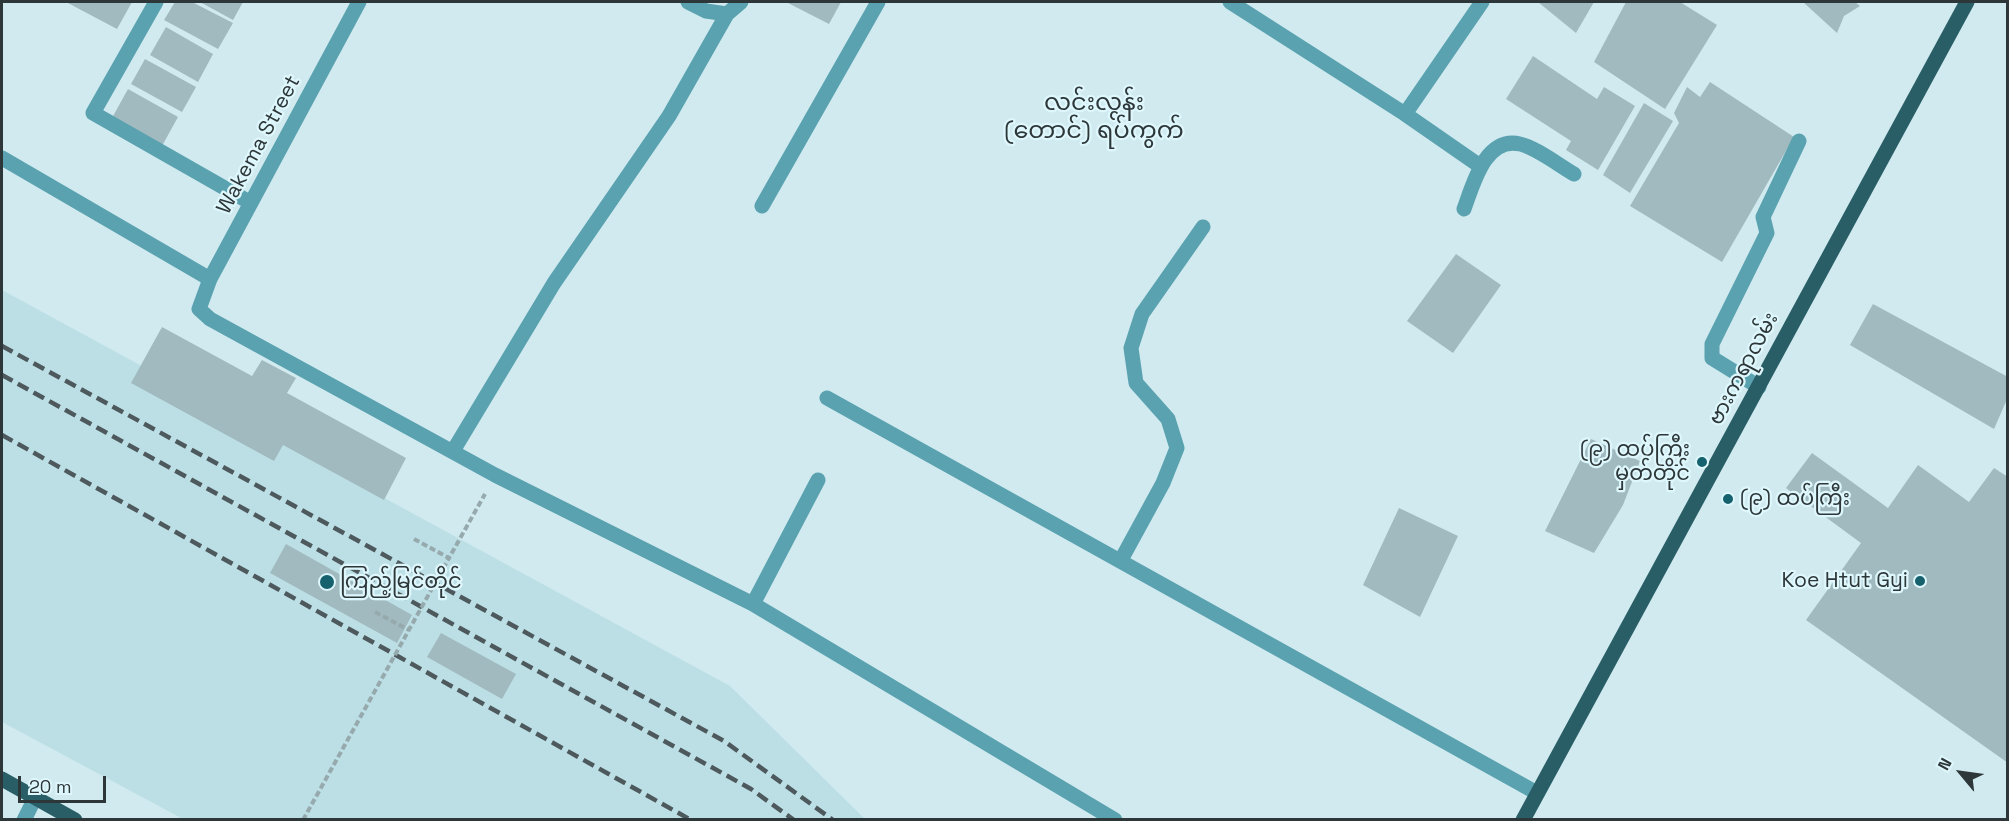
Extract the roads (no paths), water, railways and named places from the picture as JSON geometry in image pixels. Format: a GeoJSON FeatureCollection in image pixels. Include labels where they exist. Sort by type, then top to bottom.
{"type":"FeatureCollection","features":[{"type":"Feature","properties":{"kind":"main road","name":"ဗားကရာလမ်း"},"geometry":{"type":"LineString","coordinates":[[1523,819],[1967,2]]}},
{"type":"Feature","properties":{"kind":"main road"},"geometry":{"type":"LineString","coordinates":[[2,779],[75,819]]}},
{"type":"Feature","properties":{"kind":"street"},"geometry":{"type":"LineString","coordinates":[[156,2],[93,113],[251,202]]}},
{"type":"Feature","properties":{"kind":"street","name":"Wakema Street"},"geometry":{"type":"LineString","coordinates":[[359,2],[210,279],[199,309],[210,319],[453,451]]}},
{"type":"Feature","properties":{"kind":"street"},"geometry":{"type":"LineString","coordinates":[[688,2],[706,11],[727,14]]}},
{"type":"Feature","properties":{"kind":"street"},"geometry":{"type":"LineString","coordinates":[[741,2],[727,14],[669,116],[554,283],[453,451],[753,604],[1114,819]]}},
{"type":"Feature","properties":{"kind":"street"},"geometry":{"type":"LineString","coordinates":[[762,206],[878,2]]}},
{"type":"Feature","properties":{"kind":"street"},"geometry":{"type":"LineString","coordinates":[[1230,2],[1406,114],[1480,166]]}},
{"type":"Feature","properties":{"kind":"street"},"geometry":{"type":"LineString","coordinates":[[1406,114],[1482,2]]}},
{"type":"Feature","properties":{"kind":"street"},"geometry":{"type":"LineString","coordinates":[[1759,387],[1712,358],[1712,344],[1767,233],[1763,218],[1799,141]]}},
{"type":"Feature","properties":{"kind":"street"},"geometry":{"type":"LineString","coordinates":[[1464,209],[1480,166],[1501,146],[1520,144],[1574,174]]}},
{"type":"Feature","properties":{"kind":"street"},"geometry":{"type":"LineString","coordinates":[[2,158],[210,279]]}},
{"type":"Feature","properties":{"kind":"street"},"geometry":{"type":"LineString","coordinates":[[1121,560],[1162,483],[1177,448],[1168,418],[1136,383],[1131,348],[1142,314],[1203,227]]}},
{"type":"Feature","properties":{"kind":"street"},"geometry":{"type":"LineString","coordinates":[[827,398],[1537,793]]}},
{"type":"Feature","properties":{"kind":"street"},"geometry":{"type":"LineString","coordinates":[[753,604],[818,480]]}},
{"type":"Feature","properties":{"kind":"street"},"geometry":{"type":"LineString","coordinates":[[24,819],[35,798]]}},
{"type":"Feature","properties":{"kind":"railway"},"geometry":{"type":"LineString","coordinates":[[2,346],[724,741],[833,820]]}},
{"type":"Feature","properties":{"kind":"railway"},"geometry":{"type":"LineString","coordinates":[[2,375],[751,789],[794,820]]}},
{"type":"Feature","properties":{"kind":"railway"},"geometry":{"type":"LineString","coordinates":[[2,435],[691,820]]}},
{"type":"Feature","properties":{"kind":"place","name":"(၉) ထပ်ကြီး မှတ်တိုင်"},"geometry":{"type":"Point","coordinates":[1702,462]}},
{"type":"Feature","properties":{"kind":"place","name":"(၉) ထပ်ကြီး"},"geometry":{"type":"Point","coordinates":[1728,499]}},
{"type":"Feature","properties":{"kind":"place","name":"Koe Htut Gyi"},"geometry":{"type":"Point","coordinates":[1920,581]}},
{"type":"Feature","properties":{"kind":"place","name":"ကြည့်မြင်တိုင်"},"geometry":{"type":"Point","coordinates":[327,582]}},
{"type":"Feature","properties":{"kind":"district","name":"လင်းလွန်း (တောင်) ရပ်ကွက်"},"geometry":{"type":"Point","coordinates":[1094,117]}}]}
